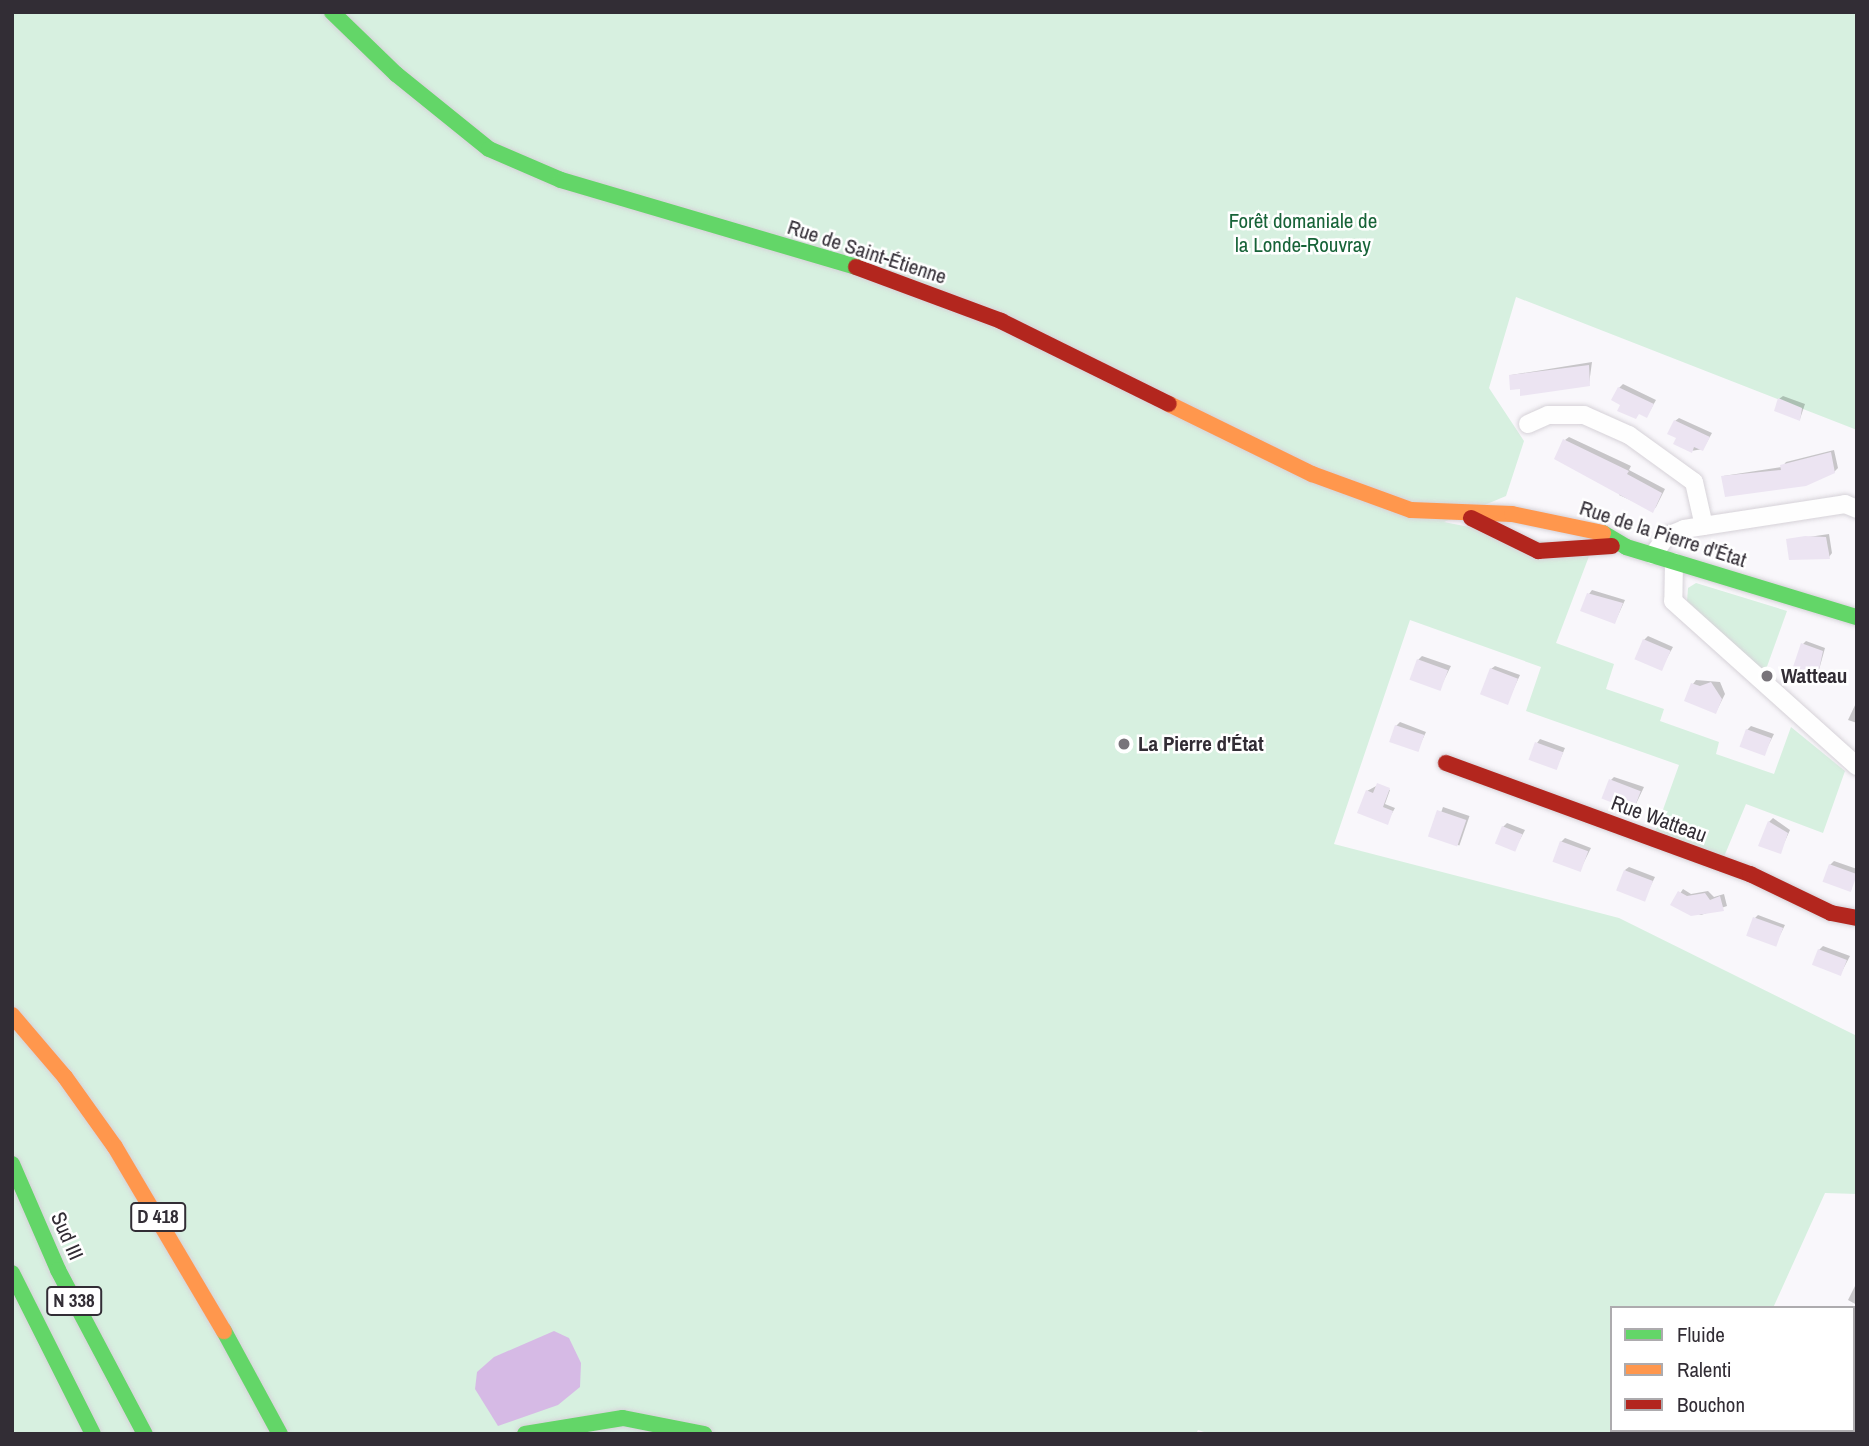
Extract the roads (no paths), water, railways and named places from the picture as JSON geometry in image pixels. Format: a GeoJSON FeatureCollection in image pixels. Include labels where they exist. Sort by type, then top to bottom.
{"type":"FeatureCollection","features":[{"type":"Feature","properties":{"kind":"main road","name":"Rue de Saint-Étienne"},"geometry":{"type":"LineString","coordinates":[[332,12],[396,74],[489,149],[561,180],[875,273],[1001,321],[1312,474],[1411,510]]}},
{"type":"Feature","properties":{"kind":"main road","name":"Rue de la Pierre d'État"},"geometry":{"type":"LineString","coordinates":[[1411,510],[1512,514],[1599,531],[1626,547],[1857,617]]}},
{"type":"Feature","properties":{"kind":"main road"},"geometry":{"type":"LineString","coordinates":[[1461,514],[1538,551],[1593,544],[1626,547]]}},
{"type":"Feature","properties":{"kind":"main road","name":"Rue Watteau"},"geometry":{"type":"LineString","coordinates":[[1446,763],[1750,874],[1831,913],[1857,918]]}},
{"type":"Feature","properties":{"kind":"main road","name":"D 418"},"geometry":{"type":"LineString","coordinates":[[12,1015],[65,1077],[115,1147],[200,1286],[280,1434]]}},
{"type":"Feature","properties":{"kind":"main road","name":"Sud III"},"geometry":{"type":"LineString","coordinates":[[12,1164],[58,1270],[145,1434]]}},
{"type":"Feature","properties":{"kind":"main road","name":"N 338"},"geometry":{"type":"LineString","coordinates":[[12,1273],[92,1434]]}},
{"type":"Feature","properties":{"kind":"main road"},"geometry":{"type":"LineString","coordinates":[[19,1327],[92,1434]]}},
{"type":"Feature","properties":{"kind":"main road"},"geometry":{"type":"LineString","coordinates":[[525,1434],[623,1419],[704,1434]]}},
{"type":"Feature","properties":{"kind":"street"},"geometry":{"type":"LineString","coordinates":[[1528,424],[1548,415],[1584,415],[1629,435],[1694,482],[1704,526]]}},
{"type":"Feature","properties":{"kind":"street"},"geometry":{"type":"LineString","coordinates":[[1653,555],[1667,536],[1704,526],[1845,504],[1857,509]]}},
{"type":"Feature","properties":{"kind":"street"},"geometry":{"type":"LineString","coordinates":[[1674,562],[1673,601],[1857,766]]}},
{"type":"Feature","properties":{"kind":"place","name":"Watteau"},"geometry":{"type":"Point","coordinates":[1767,676]}},
{"type":"Feature","properties":{"kind":"place","name":"La Pierre d'État"},"geometry":{"type":"Point","coordinates":[1124,744]}},
{"type":"Feature","properties":{"kind":"park label","name":"Forêt domaniale de la Londe-Rouvray"},"geometry":{"type":"Point","coordinates":[1303,233]}}]}
